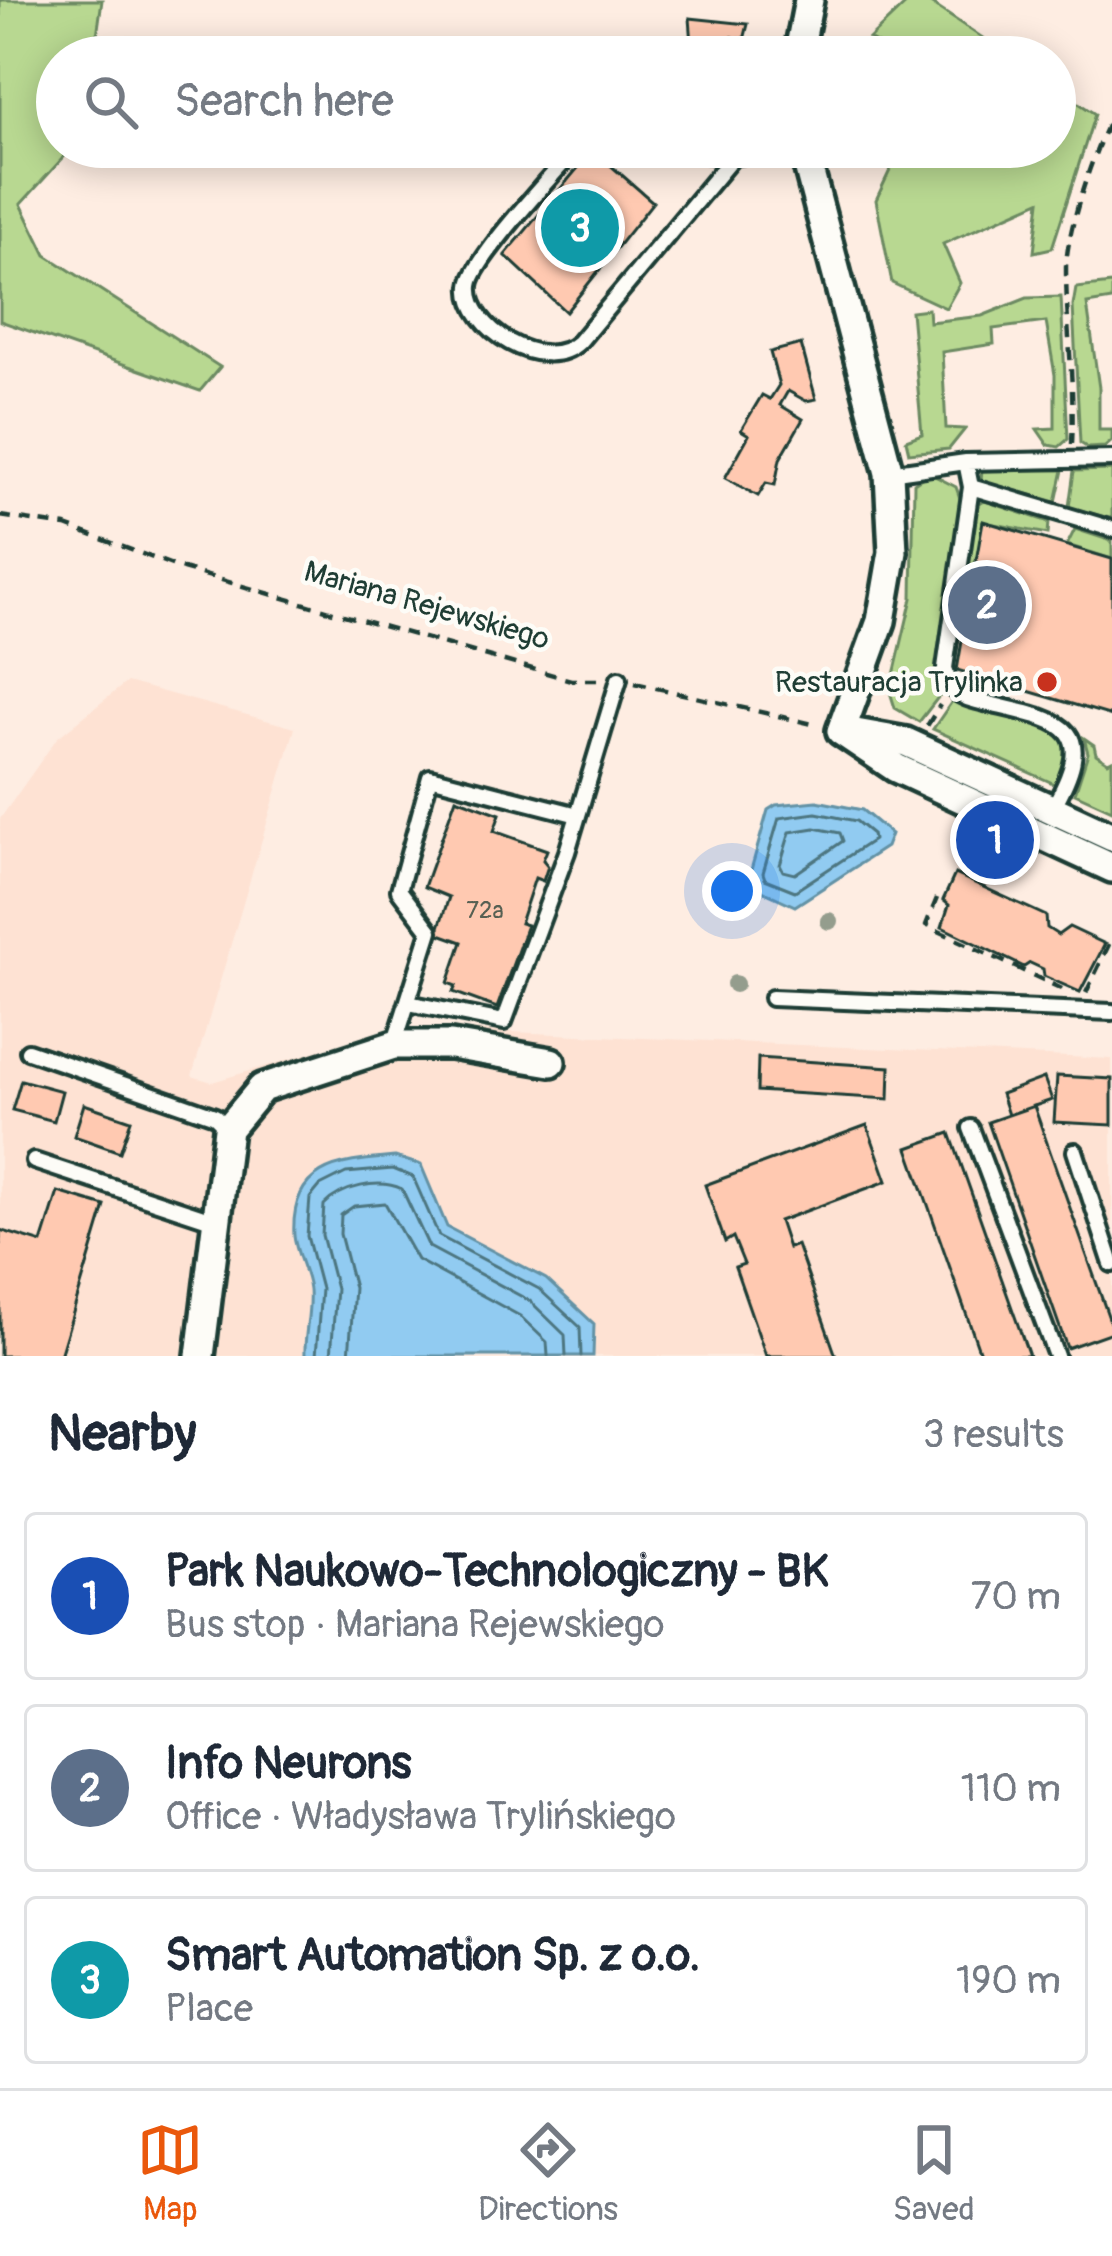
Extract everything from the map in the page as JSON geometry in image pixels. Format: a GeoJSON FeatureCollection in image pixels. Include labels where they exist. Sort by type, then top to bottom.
{"type":"FeatureCollection","features":[{"type":"Feature","properties":{"kind":"street"},"geometry":{"type":"LineString","coordinates":[[802,36],[809,0]]}},
{"type":"Feature","properties":{"kind":"street"},"geometry":{"type":"LineString","coordinates":[[809,168],[889,473],[892,552],[881,621],[842,731]]}},
{"type":"Feature","properties":{"kind":"street"},"geometry":{"type":"LineString","coordinates":[[842,731],[906,742],[1112,837]]}},
{"type":"Feature","properties":{"kind":"street"},"geometry":{"type":"LineString","coordinates":[[842,731],[896,768],[1112,868]]}},
{"type":"Feature","properties":{"kind":"street"},"geometry":{"type":"LineString","coordinates":[[200,1356],[228,1130],[262,1088],[394,1045],[452,1045],[551,1062]]}},
{"type":"Feature","properties":{"kind":"lane"},"geometry":{"type":"LineString","coordinates":[[559,168],[480,262],[470,286],[477,314],[520,350],[542,356],[569,352],[579,342],[724,168]]}},
{"type":"Feature","properties":{"kind":"lane"},"geometry":{"type":"LineString","coordinates":[[889,473],[966,462],[1112,459]]}},
{"type":"Feature","properties":{"kind":"lane"},"geometry":{"type":"LineString","coordinates":[[966,462],[970,488],[945,668],[952,688],[965,698],[1056,720],[1070,734],[1076,757],[1038,835]]}},
{"type":"Feature","properties":{"kind":"lane"},"geometry":{"type":"LineString","coordinates":[[970,488],[1112,529]]}},
{"type":"Feature","properties":{"kind":"lane"},"geometry":{"type":"LineString","coordinates":[[408,1003],[504,1022],[578,815],[619,679]]}},
{"type":"Feature","properties":{"kind":"lane"},"geometry":{"type":"LineString","coordinates":[[394,1045],[430,931],[400,890],[430,777],[578,815]]}},
{"type":"Feature","properties":{"kind":"lane"},"geometry":{"type":"LineString","coordinates":[[772,998],[1110,1012]]}},
{"type":"Feature","properties":{"kind":"lane"},"geometry":{"type":"LineString","coordinates":[[28,1051],[215,1116],[228,1130]]}},
{"type":"Feature","properties":{"kind":"lane"},"geometry":{"type":"LineString","coordinates":[[971,1128],[1056,1356]]}},
{"type":"Feature","properties":{"kind":"lane"},"geometry":{"type":"LineString","coordinates":[[1075,1151],[1112,1264]]}},
{"type":"Feature","properties":{"kind":"lane"},"geometry":{"type":"LineString","coordinates":[[34,1161],[215,1221]]}},
{"type":"Feature","properties":{"kind":"path"},"geometry":{"type":"LineString","coordinates":[[1068,460],[1074,380],[1066,262],[1083,192],[1112,116]]}},
{"type":"Feature","properties":{"kind":"path","name":"Mariana Rejewskiego"},"geometry":{"type":"LineString","coordinates":[[0,516],[66,526],[183,569],[571,680],[619,679],[842,731]]}},
{"type":"Feature","properties":{"kind":"path"},"geometry":{"type":"LineString","coordinates":[[924,730],[952,688]]}},
{"type":"Feature","properties":{"kind":"path"},"geometry":{"type":"LineString","coordinates":[[937,898],[926,925],[1064,990]]}},
{"type":"Feature","properties":{"kind":"path"},"geometry":{"type":"LineString","coordinates":[[1110,1012],[1083,999],[1112,938]]}},
{"type":"Feature","properties":{"kind":"shaded area"},"geometry":{"type":"Polygon","coordinates":[[[127,682],[295,728],[192,1076],[212,1082],[399,1027],[1112,1059],[1112,1356],[0,1356],[0,819],[57,738],[127,682]]]}},
{"type":"Feature","properties":{"kind":"green space"},"geometry":{"type":"Polygon","coordinates":[[[0,0],[102,0],[97,36],[36,36],[36,168],[54,168],[21,204],[46,255],[220,367],[200,391],[0,321],[0,0]]]}},
{"type":"Feature","properties":{"kind":"green space"},"geometry":{"type":"Polygon","coordinates":[[[910,0],[926,0],[980,36],[872,36],[910,0]]]}},
{"type":"Feature","properties":{"kind":"green space"},"geometry":{"type":"Polygon","coordinates":[[[1076,101],[1095,114],[1052,248],[1034,252],[1040,201],[943,244],[960,283],[946,308],[892,283],[876,200],[891,168],[1076,168],[1076,101]]]}},
{"type":"Feature","properties":{"kind":"green space"},"geometry":{"type":"Polygon","coordinates":[[[1112,284],[1112,300],[1087,304],[1099,388],[1099,430],[1112,430],[1112,441],[1105,447],[1088,448],[1080,443],[1073,306],[1076,288],[1112,284]]]}},
{"type":"Feature","properties":{"kind":"green space"},"geometry":{"type":"Polygon","coordinates":[[[1061,297],[1068,439],[1059,447],[1048,445],[1037,429],[1055,428],[1055,375],[1046,322],[993,329],[994,344],[942,352],[946,428],[965,429],[949,449],[909,453],[906,440],[922,434],[911,311],[928,309],[929,322],[982,316],[1027,298],[1061,297]]]}},
{"type":"Feature","properties":{"kind":"green space"},"geometry":{"type":"Polygon","coordinates":[[[982,469],[1063,470],[1056,502],[981,481],[982,469]]]}},
{"type":"Feature","properties":{"kind":"green space"},"geometry":{"type":"Polygon","coordinates":[[[1112,470],[1112,519],[1069,507],[1074,471],[1112,470]]]}},
{"type":"Feature","properties":{"kind":"green space"},"geometry":{"type":"Polygon","coordinates":[[[929,473],[956,487],[961,501],[937,678],[943,691],[919,722],[895,708],[890,692],[912,598],[914,483],[929,473]]]}},
{"type":"Feature","properties":{"kind":"green space"},"geometry":{"type":"Polygon","coordinates":[[[985,501],[1049,522],[1048,534],[983,522],[965,637],[955,635],[975,505],[985,501]]]}},
{"type":"Feature","properties":{"kind":"green space"},"geometry":{"type":"Polygon","coordinates":[[[1075,529],[1112,541],[1112,559],[1067,545],[1075,529]]]}},
{"type":"Feature","properties":{"kind":"green space"},"geometry":{"type":"Polygon","coordinates":[[[953,700],[1049,727],[1067,751],[1055,784],[933,729],[953,700]]]}},
{"type":"Feature","properties":{"kind":"green space"},"geometry":{"type":"Polygon","coordinates":[[[1084,738],[1094,745],[1096,754],[1112,760],[1112,810],[1075,793],[1088,753],[1084,738]]]}},
{"type":"Feature","properties":{"kind":"water"},"geometry":{"type":"Polygon","coordinates":[[[817,801],[862,810],[891,834],[886,847],[795,906],[747,884],[768,810],[817,801]]]}},
{"type":"Feature","properties":{"kind":"water"},"geometry":{"type":"Polygon","coordinates":[[[395,1157],[421,1165],[447,1227],[546,1279],[594,1324],[593,1356],[305,1356],[309,1290],[294,1236],[300,1194],[309,1181],[337,1165],[395,1157]]]}},
{"type":"Feature","properties":{"kind":"building"},"geometry":{"type":"Polygon","coordinates":[[[690,18],[748,24],[745,36],[691,36],[690,18]]]}},
{"type":"Feature","properties":{"kind":"building"},"geometry":{"type":"Polygon","coordinates":[[[578,168],[614,168],[653,202],[566,312],[505,255],[578,168]]]}},
{"type":"Feature","properties":{"kind":"building"},"geometry":{"type":"Polygon","coordinates":[[[801,344],[816,399],[806,401],[788,391],[780,405],[803,419],[780,459],[775,485],[766,483],[758,496],[725,478],[749,435],[741,430],[762,395],[770,399],[779,385],[770,352],[801,344]]]}},
{"type":"Feature","properties":{"kind":"building"},"geometry":{"type":"Polygon","coordinates":[[[983,521],[1112,559],[1112,716],[957,670],[983,521]]]}},
{"type":"Feature","properties":{"kind":"building"},"geometry":{"type":"Polygon","coordinates":[[[456,798],[500,814],[494,831],[547,850],[543,860],[548,866],[543,881],[535,878],[520,923],[527,925],[497,1008],[453,992],[456,986],[448,983],[462,942],[437,933],[449,897],[424,887],[456,798]]]}},
{"type":"Feature","properties":{"kind":"building"},"geometry":{"type":"Polygon","coordinates":[[[955,874],[1046,916],[1047,928],[1058,935],[1069,927],[1105,944],[1080,992],[1044,976],[1043,969],[1030,963],[1024,967],[942,927],[949,905],[943,900],[955,874]]]}},
{"type":"Feature","properties":{"kind":"building"},"geometry":{"type":"Polygon","coordinates":[[[758,1058],[890,1067],[889,1099],[757,1091],[758,1058]]]}},
{"type":"Feature","properties":{"kind":"building"},"geometry":{"type":"Polygon","coordinates":[[[1057,1076],[1112,1079],[1112,1125],[1054,1122],[1057,1076]]]}},
{"type":"Feature","properties":{"kind":"building"},"geometry":{"type":"Polygon","coordinates":[[[1044,1078],[1052,1100],[1008,1115],[1001,1094],[1044,1078]]]}},
{"type":"Feature","properties":{"kind":"building"},"geometry":{"type":"Polygon","coordinates":[[[21,1080],[62,1091],[54,1121],[12,1110],[21,1080]]]}},
{"type":"Feature","properties":{"kind":"building"},"geometry":{"type":"Polygon","coordinates":[[[84,1104],[131,1120],[120,1152],[74,1136],[84,1104]]]}},
{"type":"Feature","properties":{"kind":"building"},"geometry":{"type":"Polygon","coordinates":[[[1034,1106],[1112,1327],[1112,1332],[1067,1348],[988,1122],[1034,1106]]]}},
{"type":"Feature","properties":{"kind":"building"},"geometry":{"type":"Polygon","coordinates":[[[867,1125],[887,1181],[779,1221],[788,1248],[797,1245],[836,1356],[766,1356],[735,1267],[744,1264],[733,1237],[725,1242],[705,1185],[867,1125]]]}},
{"type":"Feature","properties":{"kind":"building"},"geometry":{"type":"Polygon","coordinates":[[[950,1133],[1029,1356],[981,1356],[908,1148],[950,1133]]]}},
{"type":"Feature","properties":{"kind":"building"},"geometry":{"type":"Polygon","coordinates":[[[58,1192],[105,1206],[60,1356],[0,1356],[0,1230],[42,1243],[58,1192]]]}},
{"type":"Feature","properties":{"kind":"place","name":"Smart Automation Sp. z o.o."},"geometry":{"type":"Point","coordinates":[580,228]}},
{"type":"Feature","properties":{"kind":"place","name":"Info Neurons"},"geometry":{"type":"Point","coordinates":[987,605]}},
{"type":"Feature","properties":{"kind":"place","name":"Restauracja Trylinka"},"geometry":{"type":"Point","coordinates":[1047,682]}},
{"type":"Feature","properties":{"kind":"place","name":"Park Naukowo-Technologiczny - BK"},"geometry":{"type":"Point","coordinates":[995,840]}}]}
